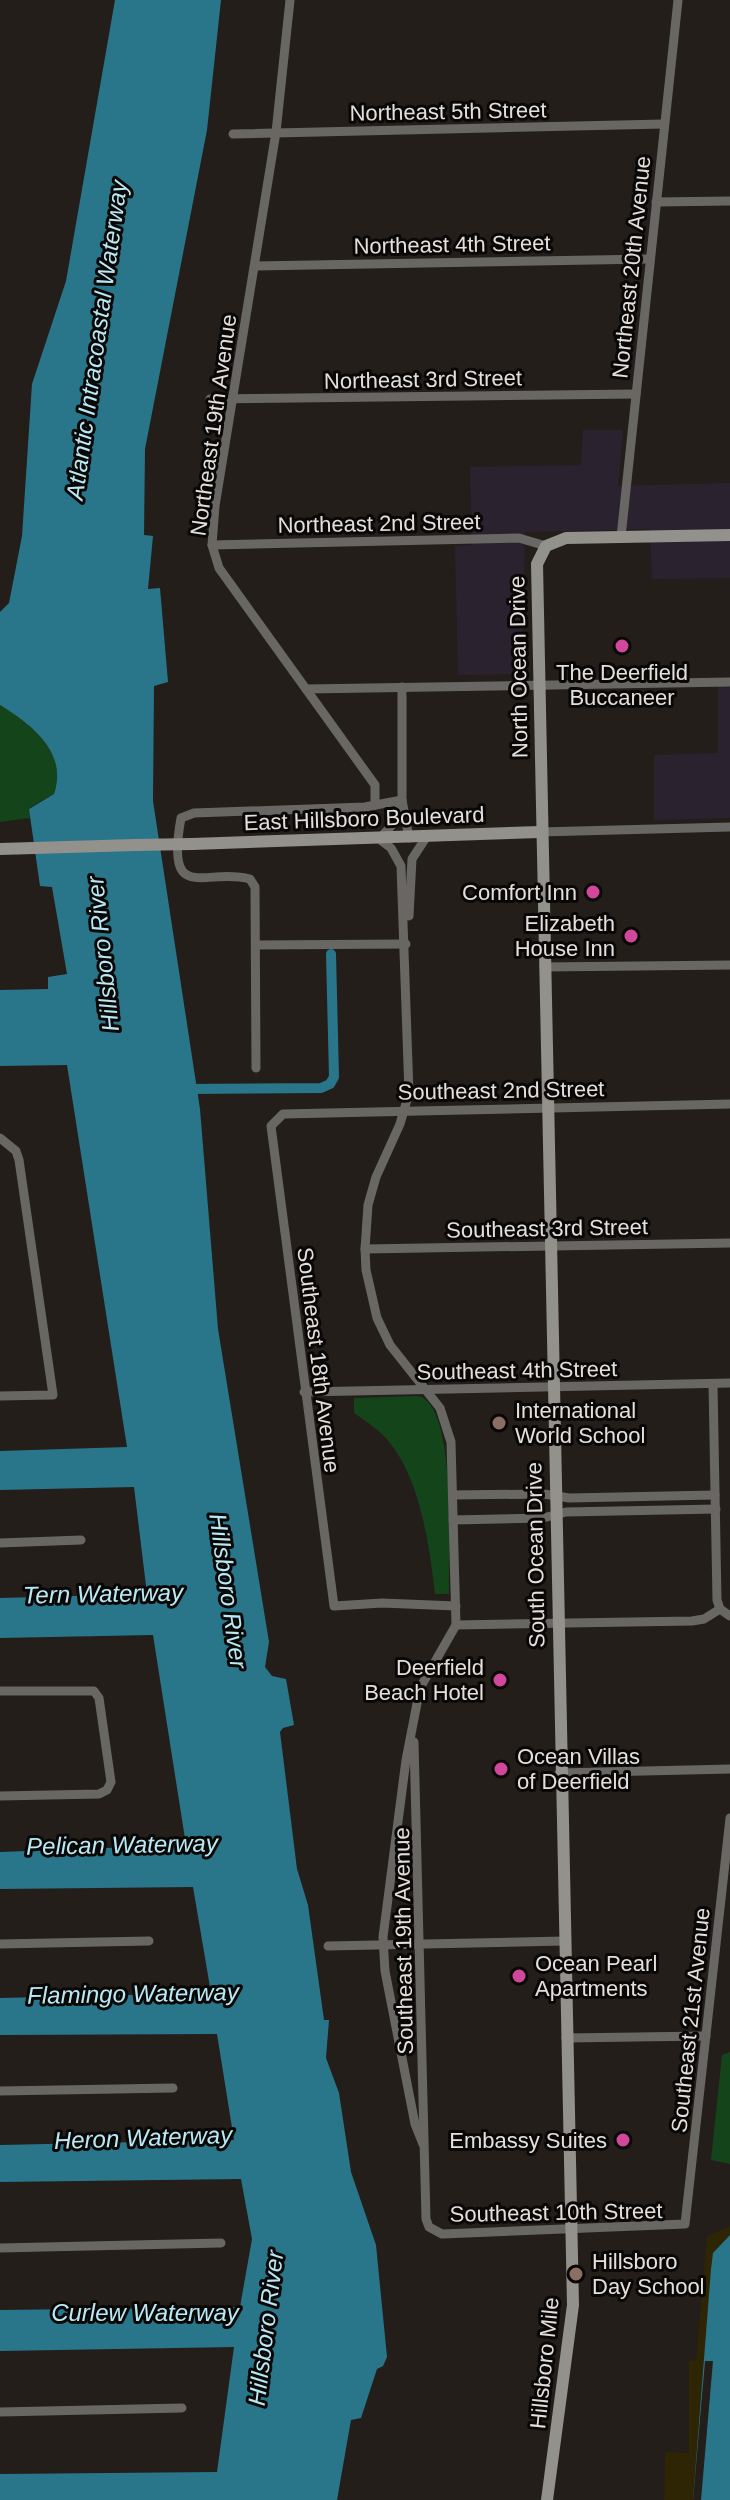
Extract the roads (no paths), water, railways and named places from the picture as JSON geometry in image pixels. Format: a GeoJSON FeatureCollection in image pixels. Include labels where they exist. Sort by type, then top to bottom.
{"type":"FeatureCollection","features":[{"type":"Feature","properties":{"kind":"main road"},"geometry":{"type":"LineString","coordinates":[[546,546],[566,538],[730,535]]}},
{"type":"Feature","properties":{"kind":"main road","name":"North Ocean Drive"},"geometry":{"type":"LineString","coordinates":[[540,832],[537,564],[546,546]]}},
{"type":"Feature","properties":{"kind":"main road","name":"East Hillsboro Boulevard"},"geometry":{"type":"LineString","coordinates":[[0,849],[540,832]]}},
{"type":"Feature","properties":{"kind":"main road","name":"South Ocean Drive"},"geometry":{"type":"LineString","coordinates":[[540,832],[570,2229]]}},
{"type":"Feature","properties":{"kind":"main road","name":"Hillsboro Mile"},"geometry":{"type":"LineString","coordinates":[[547,2500],[573,2305],[570,2229]]}},
{"type":"Feature","properties":{"kind":"street","name":"Northeast 19th Avenue"},"geometry":{"type":"LineString","coordinates":[[290,0],[276,132],[212,545],[219,568],[375,785],[375,805]]}},
{"type":"Feature","properties":{"kind":"street","name":"Northeast 20th Avenue"},"geometry":{"type":"LineString","coordinates":[[621,537],[678,0]]}},
{"type":"Feature","properties":{"kind":"street","name":"Northeast 5th Street"},"geometry":{"type":"LineString","coordinates":[[233,134],[664,124]]}},
{"type":"Feature","properties":{"kind":"street"},"geometry":{"type":"LineString","coordinates":[[656,202],[730,201]]}},
{"type":"Feature","properties":{"kind":"street","name":"Northeast 4th Street"},"geometry":{"type":"LineString","coordinates":[[255,266],[649,259]]}},
{"type":"Feature","properties":{"kind":"street","name":"Northeast 3rd Street"},"geometry":{"type":"LineString","coordinates":[[210,399],[636,394]]}},
{"type":"Feature","properties":{"kind":"street","name":"Northeast 2nd Street"},"geometry":{"type":"LineString","coordinates":[[212,545],[519,538],[546,546]]}},
{"type":"Feature","properties":{"kind":"street"},"geometry":{"type":"LineString","coordinates":[[306,689],[730,682]]}},
{"type":"Feature","properties":{"kind":"street"},"geometry":{"type":"LineString","coordinates":[[402,687],[402,800],[409,838]]}},
{"type":"Feature","properties":{"kind":"street"},"geometry":{"type":"LineString","coordinates":[[256,1068],[255,887],[250,879],[240,877],[199,880],[185,873],[180,863],[181,818],[194,813],[375,805],[402,800]]}},
{"type":"Feature","properties":{"kind":"street"},"geometry":{"type":"LineString","coordinates":[[379,839],[393,824],[402,800]]}},
{"type":"Feature","properties":{"kind":"street","name":"East Hillsboro Boulevard"},"geometry":{"type":"LineString","coordinates":[[540,832],[730,827]]}},
{"type":"Feature","properties":{"kind":"street","name":"Southeast 19th Avenue"},"geometry":{"type":"LineString","coordinates":[[406,944],[412,859],[427,836]]}},
{"type":"Feature","properties":{"kind":"street","name":"Southeast 19th Avenue"},"geometry":{"type":"LineString","coordinates":[[379,839],[391,848],[401,866],[409,1084],[405,1110],[376,1177],[368,1205],[366,1270],[377,1318],[390,1345],[440,1408],[451,1442],[453,1495],[456,1625],[420,1688],[413,1738],[406,1760],[383,1945],[415,2124],[423,2144]]}},
{"type":"Feature","properties":{"kind":"street"},"geometry":{"type":"LineString","coordinates":[[256,945],[406,944]]}},
{"type":"Feature","properties":{"kind":"street"},"geometry":{"type":"LineString","coordinates":[[544,967],[730,965]]}},
{"type":"Feature","properties":{"kind":"street","name":"Southeast 2nd Street"},"geometry":{"type":"LineString","coordinates":[[275,1119],[283,1114],[730,1104]]}},
{"type":"Feature","properties":{"kind":"street","name":"Southeast 18th Avenue"},"geometry":{"type":"LineString","coordinates":[[275,1119],[271,1126],[334,1606],[382,1603],[456,1606]]}},
{"type":"Feature","properties":{"kind":"street"},"geometry":{"type":"LineString","coordinates":[[0,1138],[16,1151],[19,1160],[53,1395],[0,1396]]}},
{"type":"Feature","properties":{"kind":"street","name":"Southeast 3rd Street"},"geometry":{"type":"LineString","coordinates":[[365,1249],[730,1243]]}},
{"type":"Feature","properties":{"kind":"street","name":"Southeast 4th Street"},"geometry":{"type":"LineString","coordinates":[[304,1392],[730,1383]]}},
{"type":"Feature","properties":{"kind":"street"},"geometry":{"type":"LineString","coordinates":[[713,1384],[720,1609]]}},
{"type":"Feature","properties":{"kind":"street"},"geometry":{"type":"LineString","coordinates":[[453,1495],[715,1495]]}},
{"type":"Feature","properties":{"kind":"street"},"geometry":{"type":"LineString","coordinates":[[453,1520],[716,1509]]}},
{"type":"Feature","properties":{"kind":"street"},"geometry":{"type":"LineString","coordinates":[[0,1543],[81,1540]]}},
{"type":"Feature","properties":{"kind":"street"},"geometry":{"type":"LineString","coordinates":[[720,1609],[730,1616]]}},
{"type":"Feature","properties":{"kind":"street"},"geometry":{"type":"LineString","coordinates":[[456,1625],[692,1621],[704,1619],[720,1609]]}},
{"type":"Feature","properties":{"kind":"street"},"geometry":{"type":"LineString","coordinates":[[0,1691],[94,1691],[99,1698],[111,1770],[107,1790],[99,1794],[0,1796]]}},
{"type":"Feature","properties":{"kind":"street","name":"Southeast 19th Avenue"},"geometry":{"type":"LineString","coordinates":[[413,1738],[417,1760],[422,1944],[426,2124],[423,2144],[429,2227]]}},
{"type":"Feature","properties":{"kind":"street"},"geometry":{"type":"LineString","coordinates":[[559,1773],[730,1769]]}},
{"type":"Feature","properties":{"kind":"street","name":"Southeast 21st Avenue"},"geometry":{"type":"LineString","coordinates":[[685,2224],[730,1818]]}},
{"type":"Feature","properties":{"kind":"street"},"geometry":{"type":"LineString","coordinates":[[0,1944],[149,1941]]}},
{"type":"Feature","properties":{"kind":"street"},"geometry":{"type":"LineString","coordinates":[[328,1946],[564,1941]]}},
{"type":"Feature","properties":{"kind":"street"},"geometry":{"type":"LineString","coordinates":[[566,2038],[706,2036]]}},
{"type":"Feature","properties":{"kind":"street"},"geometry":{"type":"LineString","coordinates":[[0,2091],[173,2088]]}},
{"type":"Feature","properties":{"kind":"street","name":"Southeast 10th Street"},"geometry":{"type":"LineString","coordinates":[[429,2227],[442,2234],[685,2224]]}},
{"type":"Feature","properties":{"kind":"street"},"geometry":{"type":"LineString","coordinates":[[0,2248],[221,2243]]}},
{"type":"Feature","properties":{"kind":"street"},"geometry":{"type":"LineString","coordinates":[[0,2412],[182,2408]]}},
{"type":"Feature","properties":{"kind":"water"},"geometry":{"type":"Polygon","coordinates":[[[115,0],[221,0],[207,130],[145,449],[144,535],[153,536],[148,589],[160,588],[168,682],[154,686],[153,801],[200,1109],[218,1329],[269,1642],[265,1667],[272,1676],[286,1679],[294,1725],[280,1732],[297,1869],[308,1905],[324,2020],[329,2020],[326,2058],[339,2093],[351,2172],[376,2245],[387,2357],[383,2366],[377,2369],[361,2418],[351,2420],[337,2500],[0,2500],[0,2474],[217,2472],[234,2347],[0,2351],[0,2310],[240,2307],[252,2239],[241,2179],[0,2182],[0,2145],[234,2140],[217,2034],[0,2035],[0,1998],[211,1993],[193,1887],[0,1889],[0,1852],[186,1845],[153,1635],[0,1638],[0,1598],[147,1594],[134,1487],[0,1490],[0,1451],[127,1447],[67,1065],[0,1066],[0,990],[48,989],[48,977],[67,974],[52,887],[40,886],[29,809],[54,794],[56,765],[52,753],[35,731],[0,705],[0,612],[9,603],[22,536],[32,384],[66,281],[115,0]]]}},
{"type":"Feature","properties":{"kind":"water"},"geometry":{"type":"Polygon","coordinates":[[[730,2235],[730,2500],[693,2500],[713,2253],[730,2235]]]}},
{"type":"Feature","properties":{"kind":"waterway"},"geometry":{"type":"LineString","coordinates":[[184,1089],[321,1088],[330,1084],[334,1077],[331,954]]}},
{"type":"Feature","properties":{"kind":"place","name":"The Deerfield Buccaneer"},"geometry":{"type":"Point","coordinates":[622,646]}},
{"type":"Feature","properties":{"kind":"place","name":"Comfort Inn"},"geometry":{"type":"Point","coordinates":[593,892]}},
{"type":"Feature","properties":{"kind":"place","name":"Elizabeth House Inn"},"geometry":{"type":"Point","coordinates":[631,936]}},
{"type":"Feature","properties":{"kind":"place","name":"International World School"},"geometry":{"type":"Point","coordinates":[499,1423]}},
{"type":"Feature","properties":{"kind":"place","name":"Deerfield Beach Hotel"},"geometry":{"type":"Point","coordinates":[500,1680]}},
{"type":"Feature","properties":{"kind":"place","name":"Ocean Villas of Deerfield"},"geometry":{"type":"Point","coordinates":[501,1769]}},
{"type":"Feature","properties":{"kind":"place","name":"Ocean Pearl Apartments"},"geometry":{"type":"Point","coordinates":[519,1976]}},
{"type":"Feature","properties":{"kind":"place","name":"Embassy Suites"},"geometry":{"type":"Point","coordinates":[623,2140]}},
{"type":"Feature","properties":{"kind":"place","name":"Hillsboro Day School"},"geometry":{"type":"Point","coordinates":[576,2274]}},
{"type":"Feature","properties":{"kind":"water label","name":"Atlantic Intracoastal Waterway"},"geometry":{"type":"Point","coordinates":[97,340]}},
{"type":"Feature","properties":{"kind":"water label","name":"Hillsboro River"},"geometry":{"type":"Point","coordinates":[103,954]}},
{"type":"Feature","properties":{"kind":"water label","name":"Hillsboro River"},"geometry":{"type":"Point","coordinates":[228,1591]}},
{"type":"Feature","properties":{"kind":"water label","name":"Tern Waterway"},"geometry":{"type":"Point","coordinates":[103,1594]}},
{"type":"Feature","properties":{"kind":"water label","name":"Pelican Waterway"},"geometry":{"type":"Point","coordinates":[122,1845]}},
{"type":"Feature","properties":{"kind":"water label","name":"Flamingo Waterway"},"geometry":{"type":"Point","coordinates":[133,1994]}},
{"type":"Feature","properties":{"kind":"water label","name":"Heron Waterway"},"geometry":{"type":"Point","coordinates":[143,2138]}},
{"type":"Feature","properties":{"kind":"water label","name":"Curlew Waterway"},"geometry":{"type":"Point","coordinates":[145,2313]}},
{"type":"Feature","properties":{"kind":"water label","name":"Hillsboro River"},"geometry":{"type":"Point","coordinates":[266,2328]}}]}
